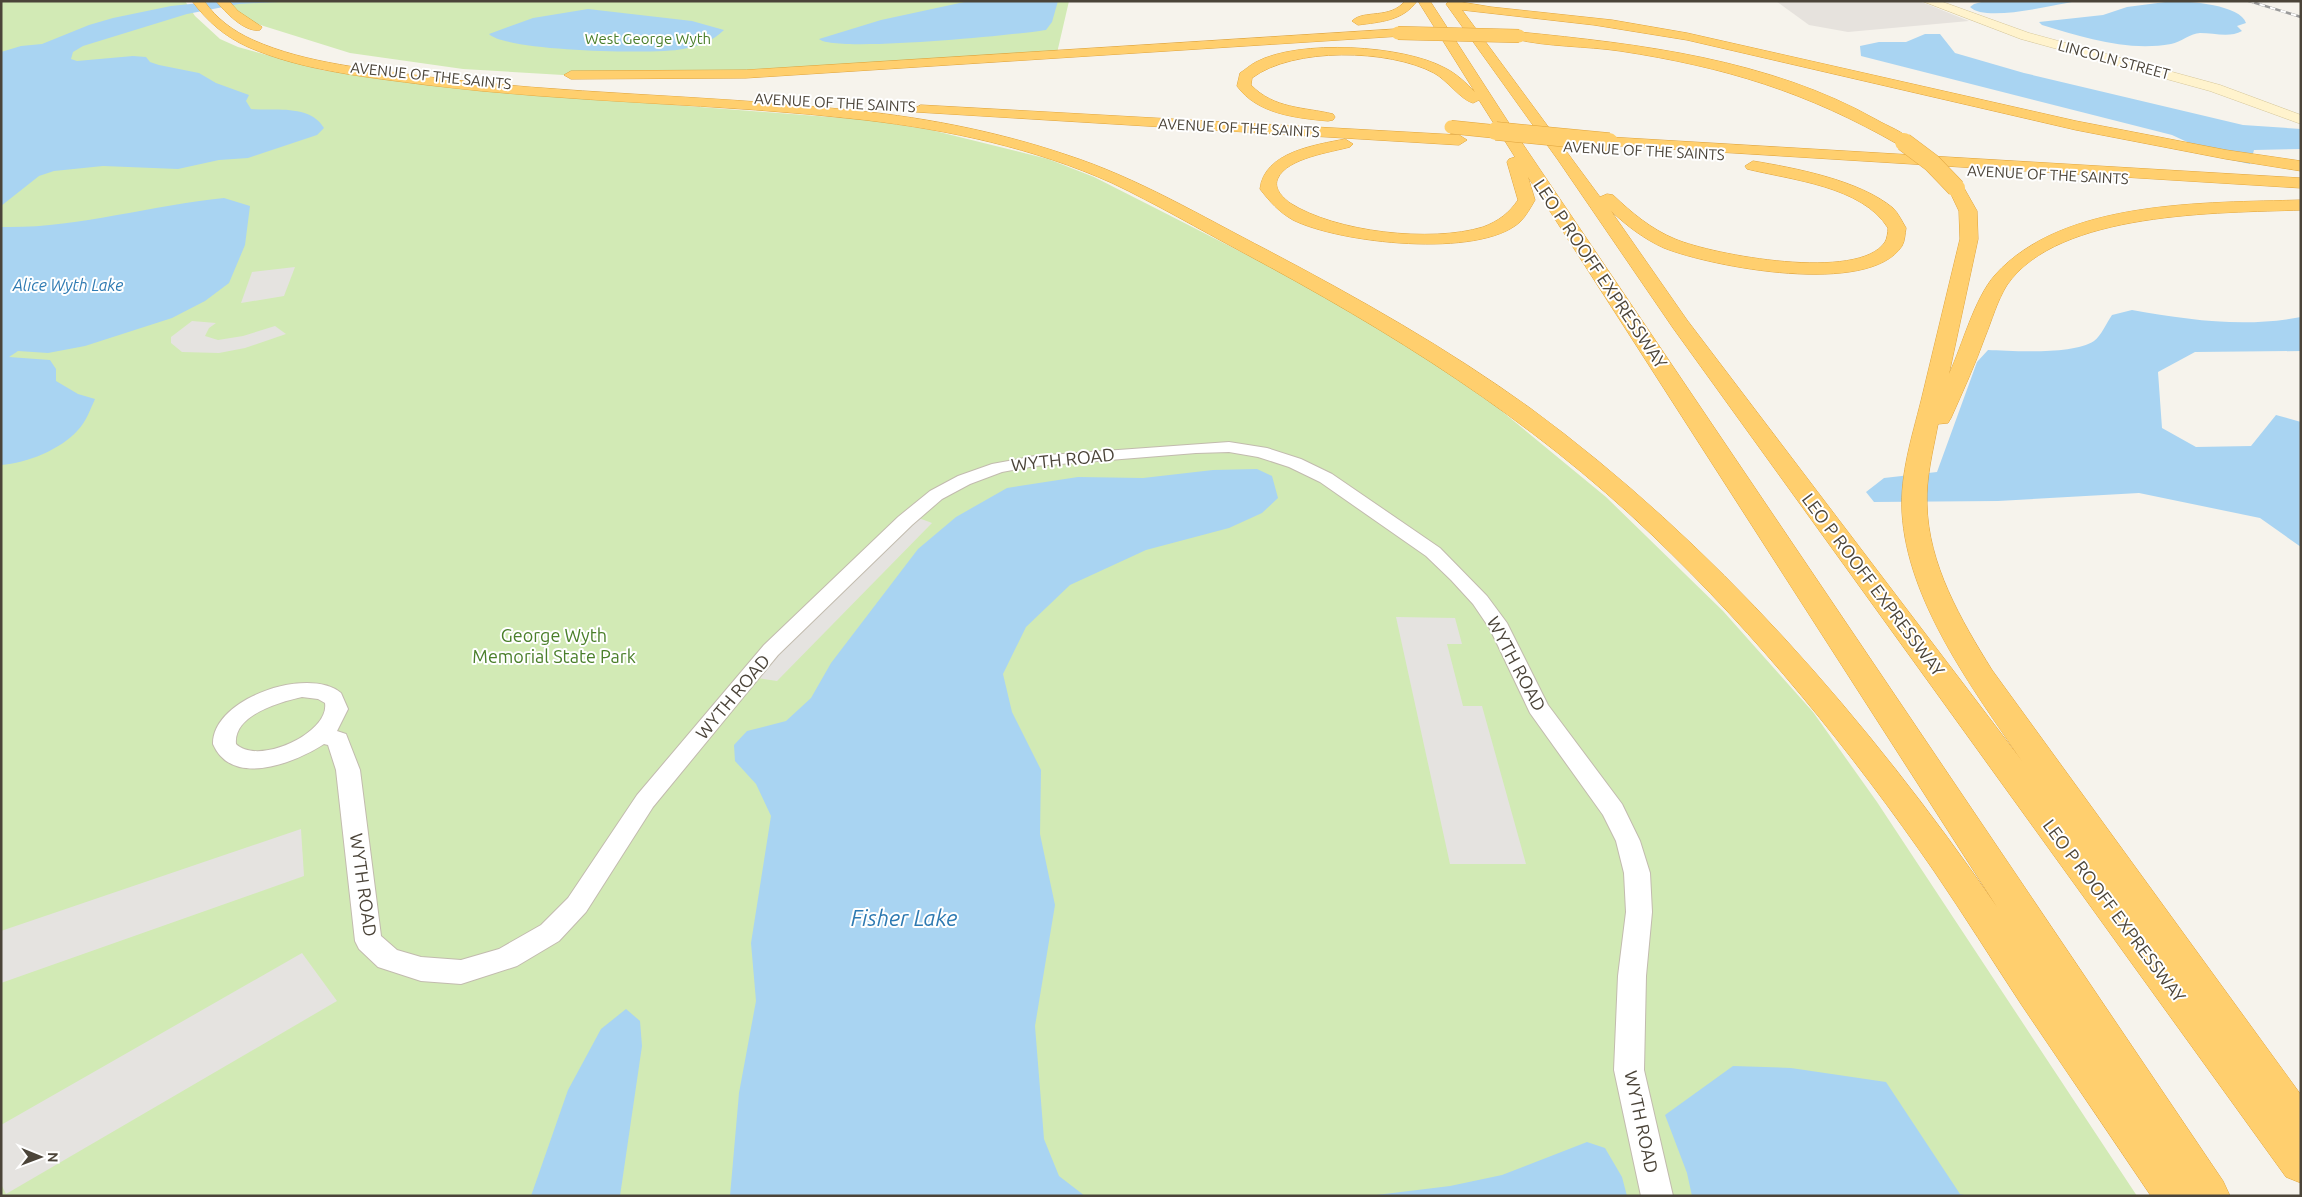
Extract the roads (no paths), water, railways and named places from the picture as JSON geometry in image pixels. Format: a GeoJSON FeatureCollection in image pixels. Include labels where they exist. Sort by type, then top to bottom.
{"type":"FeatureCollection","features":[{"type":"Feature","properties":{"kind":"highway","name":"AVENUE OF THE SAINTS"},"geometry":{"type":"LineString","coordinates":[[198,1],[209,18],[234,35],[264,48],[350,69],[488,83],[1456,136],[1531,144],[1615,149],[2128,176],[2301,183]]}},
{"type":"Feature","properties":{"kind":"highway","name":"AVENUE OF THE SAINTS"},"geometry":{"type":"LineString","coordinates":[[222,1],[234,14],[275,37],[368,63],[432,72],[821,97]]}},
{"type":"Feature","properties":{"kind":"highway"},"geometry":{"type":"LineString","coordinates":[[1011,56],[1152,44],[1360,21],[1398,12],[1407,7],[1411,1]]}},
{"type":"Feature","properties":{"kind":"highway","name":"LEO P ROOFF EXPRESSWAY"},"geometry":{"type":"LineString","coordinates":[[1424,1],[1506,131],[2208,1196]]}},
{"type":"Feature","properties":{"kind":"highway","name":"LEO P ROOFF EXPRESSWAY"},"geometry":{"type":"LineString","coordinates":[[2301,166],[2093,130],[1671,33],[1583,20],[1472,9],[1452,4],[1564,157],[1680,324],[2301,1162]]}},
{"type":"Feature","properties":{"kind":"highway"},"geometry":{"type":"LineString","coordinates":[[554,75],[729,74],[1398,33],[1519,36],[1633,50],[1737,72],[1827,102],[1866,120],[1904,142],[1932,163],[1956,188],[1968,212],[1970,222],[1966,258],[1917,467],[1915,517],[1920,543],[1937,593],[1958,640],[1994,697],[2301,1130]]}},
{"type":"Feature","properties":{"kind":"highway"},"geometry":{"type":"LineString","coordinates":[[1357,52],[1400,57],[1426,64],[1446,73],[1506,131],[1527,200],[1519,215],[1512,220],[1473,234],[1419,239],[1362,235],[1344,231],[1312,221],[1287,208],[1270,192],[1269,184],[1272,172],[1279,165],[1297,155],[1317,149],[1372,142],[1456,136],[1294,112],[1254,97],[1244,86],[1245,76],[1260,64],[1299,54],[1357,52]]}},
{"type":"Feature","properties":{"kind":"highway"},"geometry":{"type":"LineString","coordinates":[[350,69],[398,78],[468,85],[853,114],[926,124],[980,136],[1048,154],[1113,178],[1331,290],[1385,321],[1484,384],[1537,424],[1661,529],[1750,621],[1826,706],[1939,852],[2177,1196]]}},
{"type":"Feature","properties":{"kind":"highway","name":"AVENUE OF THE SAINTS"},"geometry":{"type":"LineString","coordinates":[[909,102],[1456,136],[1615,149]]}},
{"type":"Feature","properties":{"kind":"highway"},"geometry":{"type":"LineString","coordinates":[[1564,157],[1623,215],[1644,231],[1678,246],[1717,258],[1792,268],[1840,266],[1874,258],[1889,250],[1896,240],[1896,228],[1882,210],[1864,198],[1828,182],[1760,167],[1615,149]]}},
{"type":"Feature","properties":{"kind":"highway","name":"AVENUE OF THE SAINTS"},"geometry":{"type":"LineString","coordinates":[[2128,176],[2301,190]]}},
{"type":"Feature","properties":{"kind":"highway"},"geometry":{"type":"LineString","coordinates":[[1917,467],[1958,379],[1992,294],[2015,265],[2049,243],[2087,228],[2150,215],[2210,209],[2301,205]]}},
{"type":"Feature","properties":{"kind":"main road","name":"LINCOLN STREET"},"geometry":{"type":"LineString","coordinates":[[1928,1],[2025,36],[2215,88],[2299,118]]}},
{"type":"Feature","properties":{"kind":"street","name":"WYTH ROAD"},"geometry":{"type":"LineString","coordinates":[[321,734],[338,740],[348,770],[368,941],[388,959],[421,969],[461,972],[507,958],[550,933],[577,905],[645,801],[772,650],[905,521],[936,495],[964,480],[998,468],[1035,461],[1229,447],[1261,452],[1295,463],[1326,478],[1433,552],[1480,600],[1500,628],[1538,708],[1613,810],[1624,834],[1637,873],[1638,912],[1632,976],[1629,1070],[1657,1196]]}},
{"type":"Feature","properties":{"kind":"street"},"geometry":{"type":"LineString","coordinates":[[302,690],[329,694],[336,702],[337,712],[321,734],[288,753],[251,760],[237,757],[228,751],[224,741],[228,730],[236,719],[249,708],[284,692],[302,690]]}},
{"type":"Feature","properties":{"kind":"water"},"geometry":{"type":"Polygon","coordinates":[[[219,1],[297,1],[239,4],[187,14],[83,46],[73,52],[71,59],[77,61],[133,56],[146,57],[150,62],[159,65],[199,73],[216,83],[249,95],[246,101],[251,109],[291,110],[310,115],[318,120],[324,128],[317,135],[248,158],[219,160],[178,169],[103,166],[54,171],[39,176],[1,206],[1,52],[21,46],[42,44],[89,25],[113,18],[171,6],[219,1]]]}},
{"type":"Feature","properties":{"kind":"water"},"geometry":{"type":"Polygon","coordinates":[[[969,1],[1058,1],[1052,22],[1046,30],[965,39],[890,44],[832,43],[819,39],[881,20],[969,1]]]}},
{"type":"Feature","properties":{"kind":"water"},"geometry":{"type":"Polygon","coordinates":[[[1985,1],[2078,1],[2005,13],[1978,11],[1970,7],[1985,1]]]}},
{"type":"Feature","properties":{"kind":"water"},"geometry":{"type":"Polygon","coordinates":[[[2173,1],[2202,3],[2225,8],[2242,17],[2246,23],[2237,26],[2242,31],[2237,33],[2222,35],[2197,33],[2171,44],[2138,46],[2105,42],[2042,25],[2039,22],[2103,15],[2127,7],[2173,1]]]}},
{"type":"Feature","properties":{"kind":"water"},"geometry":{"type":"Polygon","coordinates":[[[588,9],[692,21],[724,30],[710,40],[695,46],[667,51],[643,52],[550,48],[501,40],[489,34],[533,18],[588,9]]]}},
{"type":"Feature","properties":{"kind":"water"},"geometry":{"type":"Polygon","coordinates":[[[1925,34],[1940,34],[1955,53],[2024,73],[2243,125],[2301,129],[2301,149],[2254,150],[2250,164],[2222,158],[2172,135],[1861,56],[1860,46],[1879,42],[1906,42],[1925,34]]]}},
{"type":"Feature","properties":{"kind":"water","name":"Alice Wyth Lake"},"geometry":{"type":"Polygon","coordinates":[[[224,198],[250,206],[245,245],[229,283],[205,301],[172,318],[85,346],[48,353],[18,351],[9,357],[50,360],[56,369],[56,381],[78,394],[95,399],[81,427],[62,444],[43,454],[21,462],[1,465],[1,227],[29,227],[84,221],[196,201],[224,198]]]}},
{"type":"Feature","properties":{"kind":"water"},"geometry":{"type":"Polygon","coordinates":[[[2132,310],[2195,320],[2238,322],[2259,322],[2301,317],[2301,351],[2195,352],[2158,372],[2162,428],[2196,447],[2251,446],[2276,415],[2301,422],[2301,547],[2260,518],[2139,493],[1998,501],[1874,502],[1866,492],[1884,478],[1937,472],[1977,362],[1988,350],[2043,351],[2084,345],[2097,339],[2112,315],[2132,310]]]}},
{"type":"Feature","properties":{"kind":"water","name":"Fisher Lake"},"geometry":{"type":"Polygon","coordinates":[[[1257,469],[1272,476],[1278,498],[1262,513],[1229,528],[1146,550],[1070,585],[1026,627],[1003,674],[1012,712],[1041,770],[1040,834],[1055,905],[1035,1026],[1044,1139],[1059,1176],[1085,1196],[730,1196],[739,1093],[756,1001],[751,943],[771,816],[756,784],[735,761],[734,745],[747,731],[786,721],[811,698],[831,663],[918,549],[956,517],[1007,488],[1078,477],[1143,478],[1213,470],[1257,469]]]}},
{"type":"Feature","properties":{"kind":"water"},"geometry":{"type":"Polygon","coordinates":[[[626,1009],[640,1021],[642,1046],[620,1196],[531,1196],[568,1090],[601,1029],[626,1009]]]}},
{"type":"Feature","properties":{"kind":"water"},"geometry":{"type":"Polygon","coordinates":[[[1733,1066],[1791,1068],[1886,1082],[1960,1194],[1969,1196],[1692,1196],[1687,1173],[1665,1115],[1733,1066]]]}},
{"type":"Feature","properties":{"kind":"water"},"geometry":{"type":"Polygon","coordinates":[[[1587,1142],[1605,1148],[1622,1177],[1627,1196],[1368,1196],[1450,1186],[1502,1175],[1587,1142]]]}},
{"type":"Feature","properties":{"kind":"railway"},"geometry":{"type":"LineString","coordinates":[[2249,1],[2301,17]]}},
{"type":"Feature","properties":{"kind":"park label","name":"West George Wyth"},"geometry":{"type":"Point","coordinates":[648,39]}},
{"type":"Feature","properties":{"kind":"park label","name":"George Wyth Memorial State Park"},"geometry":{"type":"Point","coordinates":[554,646]}}]}
